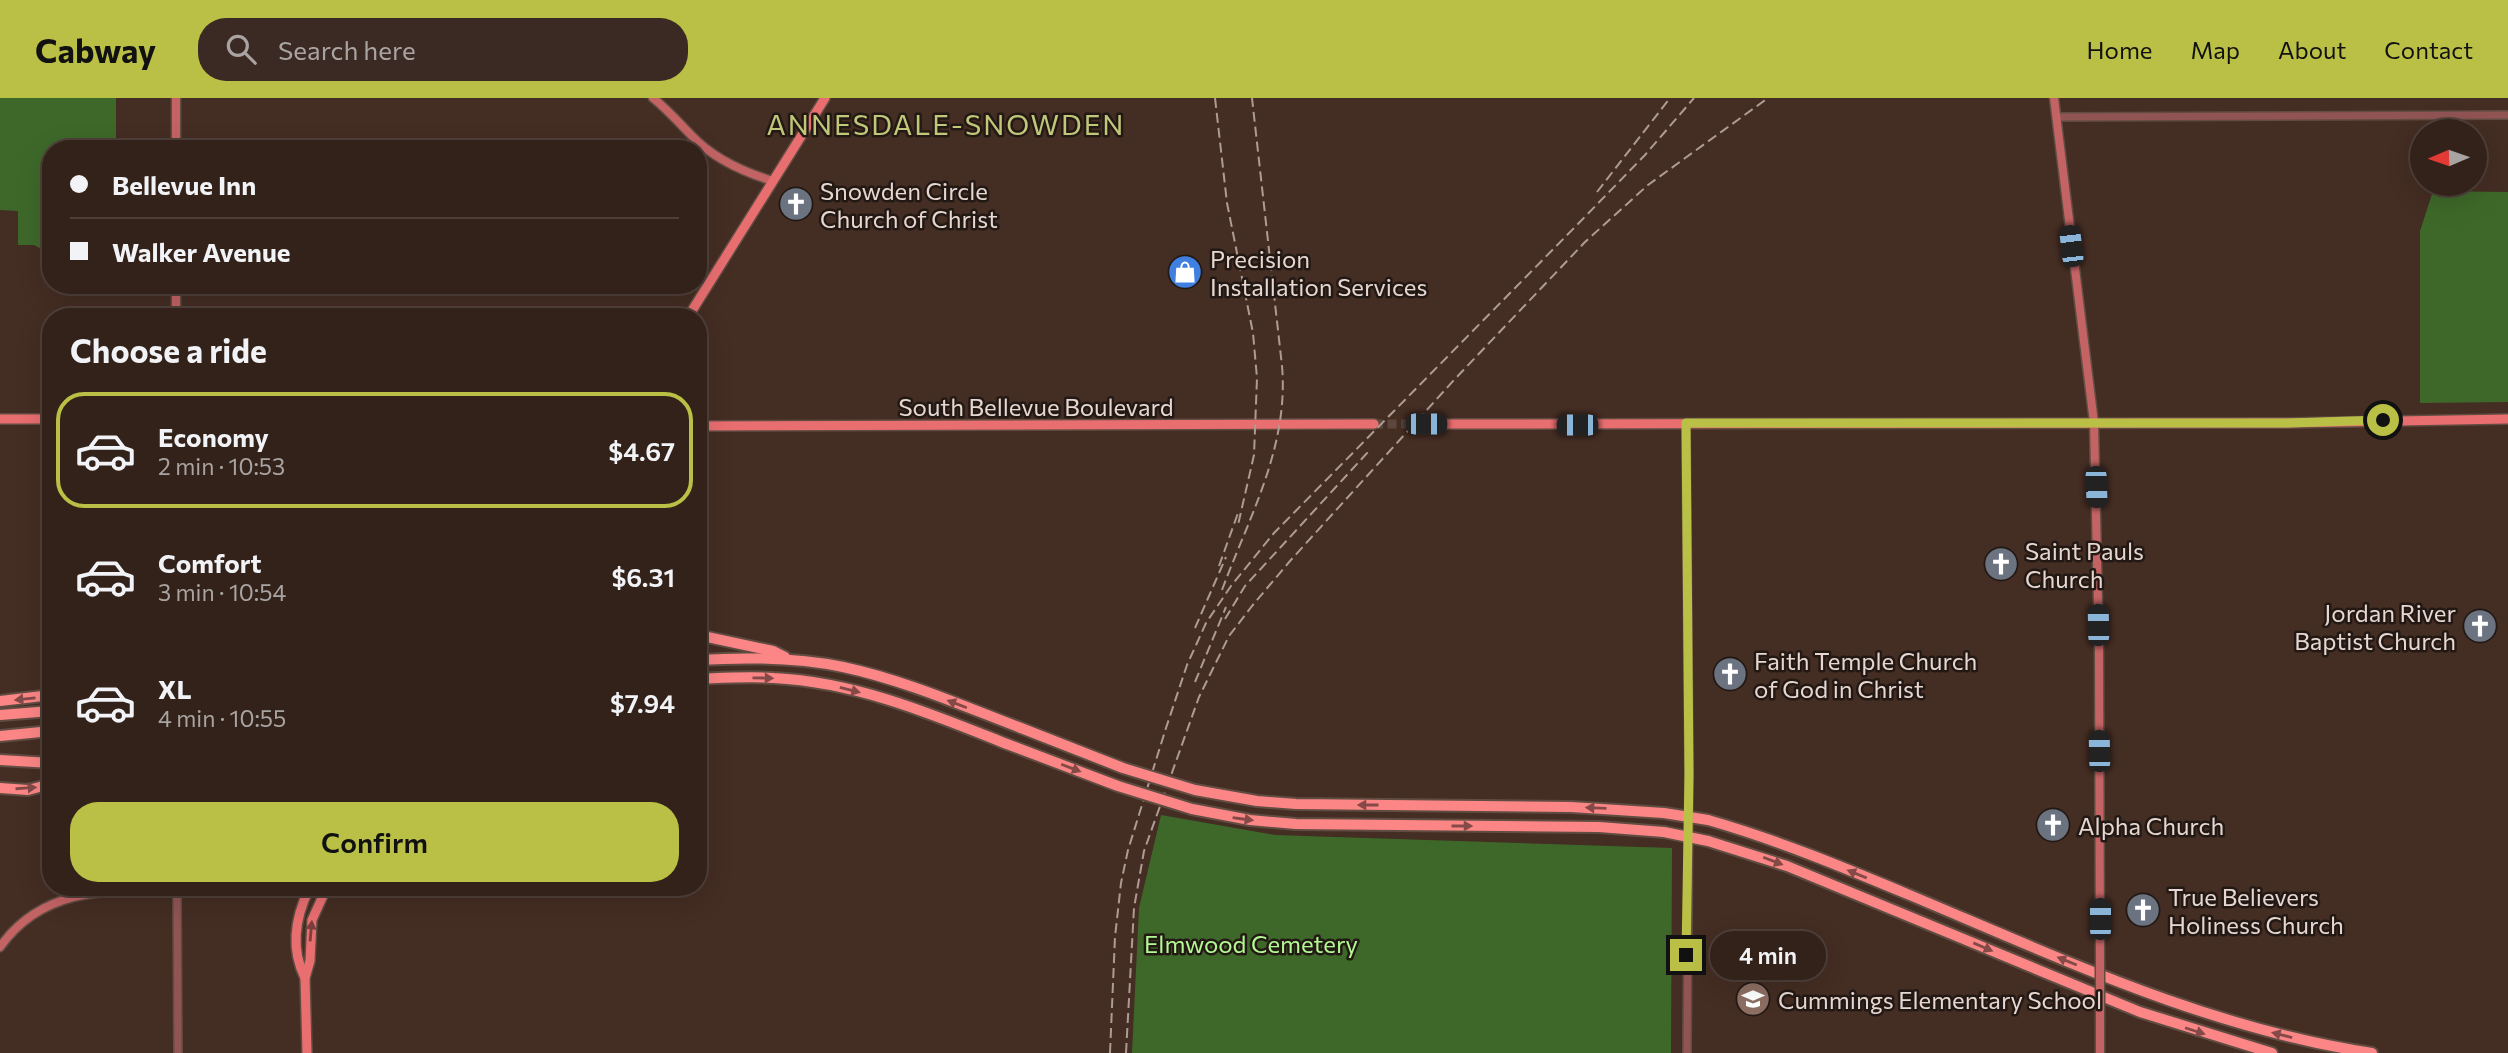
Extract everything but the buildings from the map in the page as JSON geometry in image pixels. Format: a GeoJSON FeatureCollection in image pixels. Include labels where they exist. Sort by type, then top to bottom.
{"type":"FeatureCollection","features":[{"type":"Feature","properties":{"kind":"highway"},"geometry":{"type":"LineString","coordinates":[[707,637],[773,651],[791,660]]}},
{"type":"Feature","properties":{"kind":"highway"},"geometry":{"type":"LineString","coordinates":[[707,659],[748,657],[791,660],[873,674],[1021,727],[1123,768],[1195,790],[1257,801],[1311,805],[1581,807],[1664,813],[1708,820],[1787,845],[2174,1004],[2289,1037],[2372,1053]]}},
{"type":"Feature","properties":{"kind":"highway"},"geometry":{"type":"LineString","coordinates":[[707,679],[774,678],[827,685],[874,696],[1118,786],[1192,809],[1250,820],[1296,824],[1599,827],[1664,832],[1708,841],[1777,862],[2140,1012],[2272,1053]]}},
{"type":"Feature","properties":{"kind":"highway"},"geometry":{"type":"LineString","coordinates":[[0,701],[42,696]]}},
{"type":"Feature","properties":{"kind":"highway"},"geometry":{"type":"LineString","coordinates":[[0,715],[42,712]]}},
{"type":"Feature","properties":{"kind":"highway"},"geometry":{"type":"LineString","coordinates":[[0,736],[42,732]]}},
{"type":"Feature","properties":{"kind":"highway"},"geometry":{"type":"LineString","coordinates":[[0,760],[42,762]]}},
{"type":"Feature","properties":{"kind":"highway"},"geometry":{"type":"LineString","coordinates":[[0,788],[28,790],[42,786]]}},
{"type":"Feature","properties":{"kind":"main road"},"geometry":{"type":"LineString","coordinates":[[176,98],[176,140]]}},
{"type":"Feature","properties":{"kind":"main road"},"geometry":{"type":"LineString","coordinates":[[653,98],[672,113],[697,140]]}},
{"type":"Feature","properties":{"kind":"main road"},"geometry":{"type":"LineString","coordinates":[[2054,98],[2094,423],[2099,650],[2100,1053]]}},
{"type":"Feature","properties":{"kind":"main road"},"geometry":{"type":"LineString","coordinates":[[707,287],[823,100]]}},
{"type":"Feature","properties":{"kind":"main road"},"geometry":{"type":"LineString","coordinates":[[707,148],[748,174],[773,181]]}},
{"type":"Feature","properties":{"kind":"main road"},"geometry":{"type":"LineString","coordinates":[[0,419],[42,419]]}},
{"type":"Feature","properties":{"kind":"main road"},"geometry":{"type":"LineString","coordinates":[[1426,424],[2508,419]]}},
{"type":"Feature","properties":{"kind":"main road","name":"South Bellevue Boulevard"},"geometry":{"type":"LineString","coordinates":[[707,426],[1374,424]]}},
{"type":"Feature","properties":{"kind":"main road"},"geometry":{"type":"LineString","coordinates":[[0,947],[27,919],[51,905],[75,896]]}},
{"type":"Feature","properties":{"kind":"main road"},"geometry":{"type":"LineString","coordinates":[[305,978],[297,961],[296,932],[298,917],[306,896]]}},
{"type":"Feature","properties":{"kind":"main road"},"geometry":{"type":"LineString","coordinates":[[307,1053],[305,978],[310,961],[312,920],[323,896]]}},
{"type":"Feature","properties":{"kind":"street"},"geometry":{"type":"LineString","coordinates":[[2057,117],[2508,116]]}},
{"type":"Feature","properties":{"kind":"street"},"geometry":{"type":"LineString","coordinates":[[1686,423],[1689,774],[1686,1053]]}},
{"type":"Feature","properties":{"kind":"street"},"geometry":{"type":"LineString","coordinates":[[177,896],[178,1053]]}},
{"type":"Feature","properties":{"kind":"green space"},"geometry":{"type":"Polygon","coordinates":[[[0,98],[116,98],[116,140],[42,140],[42,249],[34,245],[18,245],[18,211],[0,210],[0,98]]]}},
{"type":"Feature","properties":{"kind":"green space"},"geometry":{"type":"Polygon","coordinates":[[[2487,192],[2508,192],[2508,402],[2420,403],[2420,231],[2431,196],[2487,196],[2487,192]]]}},
{"type":"Feature","properties":{"kind":"green space","name":"Elmwood Cemetery"},"geometry":{"type":"Polygon","coordinates":[[[1161,815],[1275,835],[1672,848],[1671,1053],[1132,1053],[1139,908],[1161,815]]]}},
{"type":"Feature","properties":{"kind":"tunnel"},"geometry":{"type":"LineString","coordinates":[[1374,424],[1426,424]]}},
{"type":"Feature","properties":{"kind":"railway"},"geometry":{"type":"LineString","coordinates":[[1215,98],[1227,203],[1253,333],[1257,378],[1254,455],[1238,525]]}},
{"type":"Feature","properties":{"kind":"railway"},"geometry":{"type":"LineString","coordinates":[[1222,590],[1265,481],[1283,396],[1282,366],[1252,98]]}},
{"type":"Feature","properties":{"kind":"railway"},"geometry":{"type":"LineString","coordinates":[[1597,192],[1670,98]]}},
{"type":"Feature","properties":{"kind":"railway"},"geometry":{"type":"LineString","coordinates":[[1110,1053],[1115,937],[1128,850],[1187,665],[1206,623],[1231,586],[1274,533],[1645,155],[1694,98]]}},
{"type":"Feature","properties":{"kind":"railway"},"geometry":{"type":"LineString","coordinates":[[1126,1053],[1134,908],[1144,851],[1199,697],[1229,636],[1290,561],[1454,380],[1585,242],[1648,185],[1768,98]]}},
{"type":"Feature","properties":{"kind":"railway"},"geometry":{"type":"LineString","coordinates":[[1225,619],[1245,586],[1368,452]]}},
{"type":"Feature","properties":{"kind":"railway"},"geometry":{"type":"LineString","coordinates":[[1219,566],[1238,513]]}},
{"type":"Feature","properties":{"kind":"railway"},"geometry":{"type":"LineString","coordinates":[[1195,628],[1226,557]]}},
{"type":"Feature","properties":{"kind":"railway"},"geometry":{"type":"LineString","coordinates":[[1195,682],[1226,607]]}},
{"type":"Feature","properties":{"kind":"place","name":"Snowden Circle Church of Christ"},"geometry":{"type":"Point","coordinates":[796,204]}},
{"type":"Feature","properties":{"kind":"place","name":"Precision Installation Services"},"geometry":{"type":"Point","coordinates":[1185,272]}},
{"type":"Feature","properties":{"kind":"place","name":"Saint Pauls Church"},"geometry":{"type":"Point","coordinates":[2001,564]}},
{"type":"Feature","properties":{"kind":"place","name":"Jordan River Baptist Church"},"geometry":{"type":"Point","coordinates":[2480,626]}},
{"type":"Feature","properties":{"kind":"place","name":"Faith Temple Church of God in Christ"},"geometry":{"type":"Point","coordinates":[1730,674]}},
{"type":"Feature","properties":{"kind":"place","name":"Alpha Church"},"geometry":{"type":"Point","coordinates":[2053,825]}},
{"type":"Feature","properties":{"kind":"place","name":"True Believers Holiness Church"},"geometry":{"type":"Point","coordinates":[2143,910]}},
{"type":"Feature","properties":{"kind":"place","name":"Cummings Elementary School"},"geometry":{"type":"Point","coordinates":[1753,999]}},
{"type":"Feature","properties":{"kind":"district","name":"ANNESDALE-SNOWDEN"},"geometry":{"type":"Point","coordinates":[946,124]}},
{"type":"Feature","properties":{"kind":"route"},"geometry":{"type":"LineString","coordinates":[[1686,955],[1689,774],[1686,423],[2287,423],[2383,420]]}}]}
